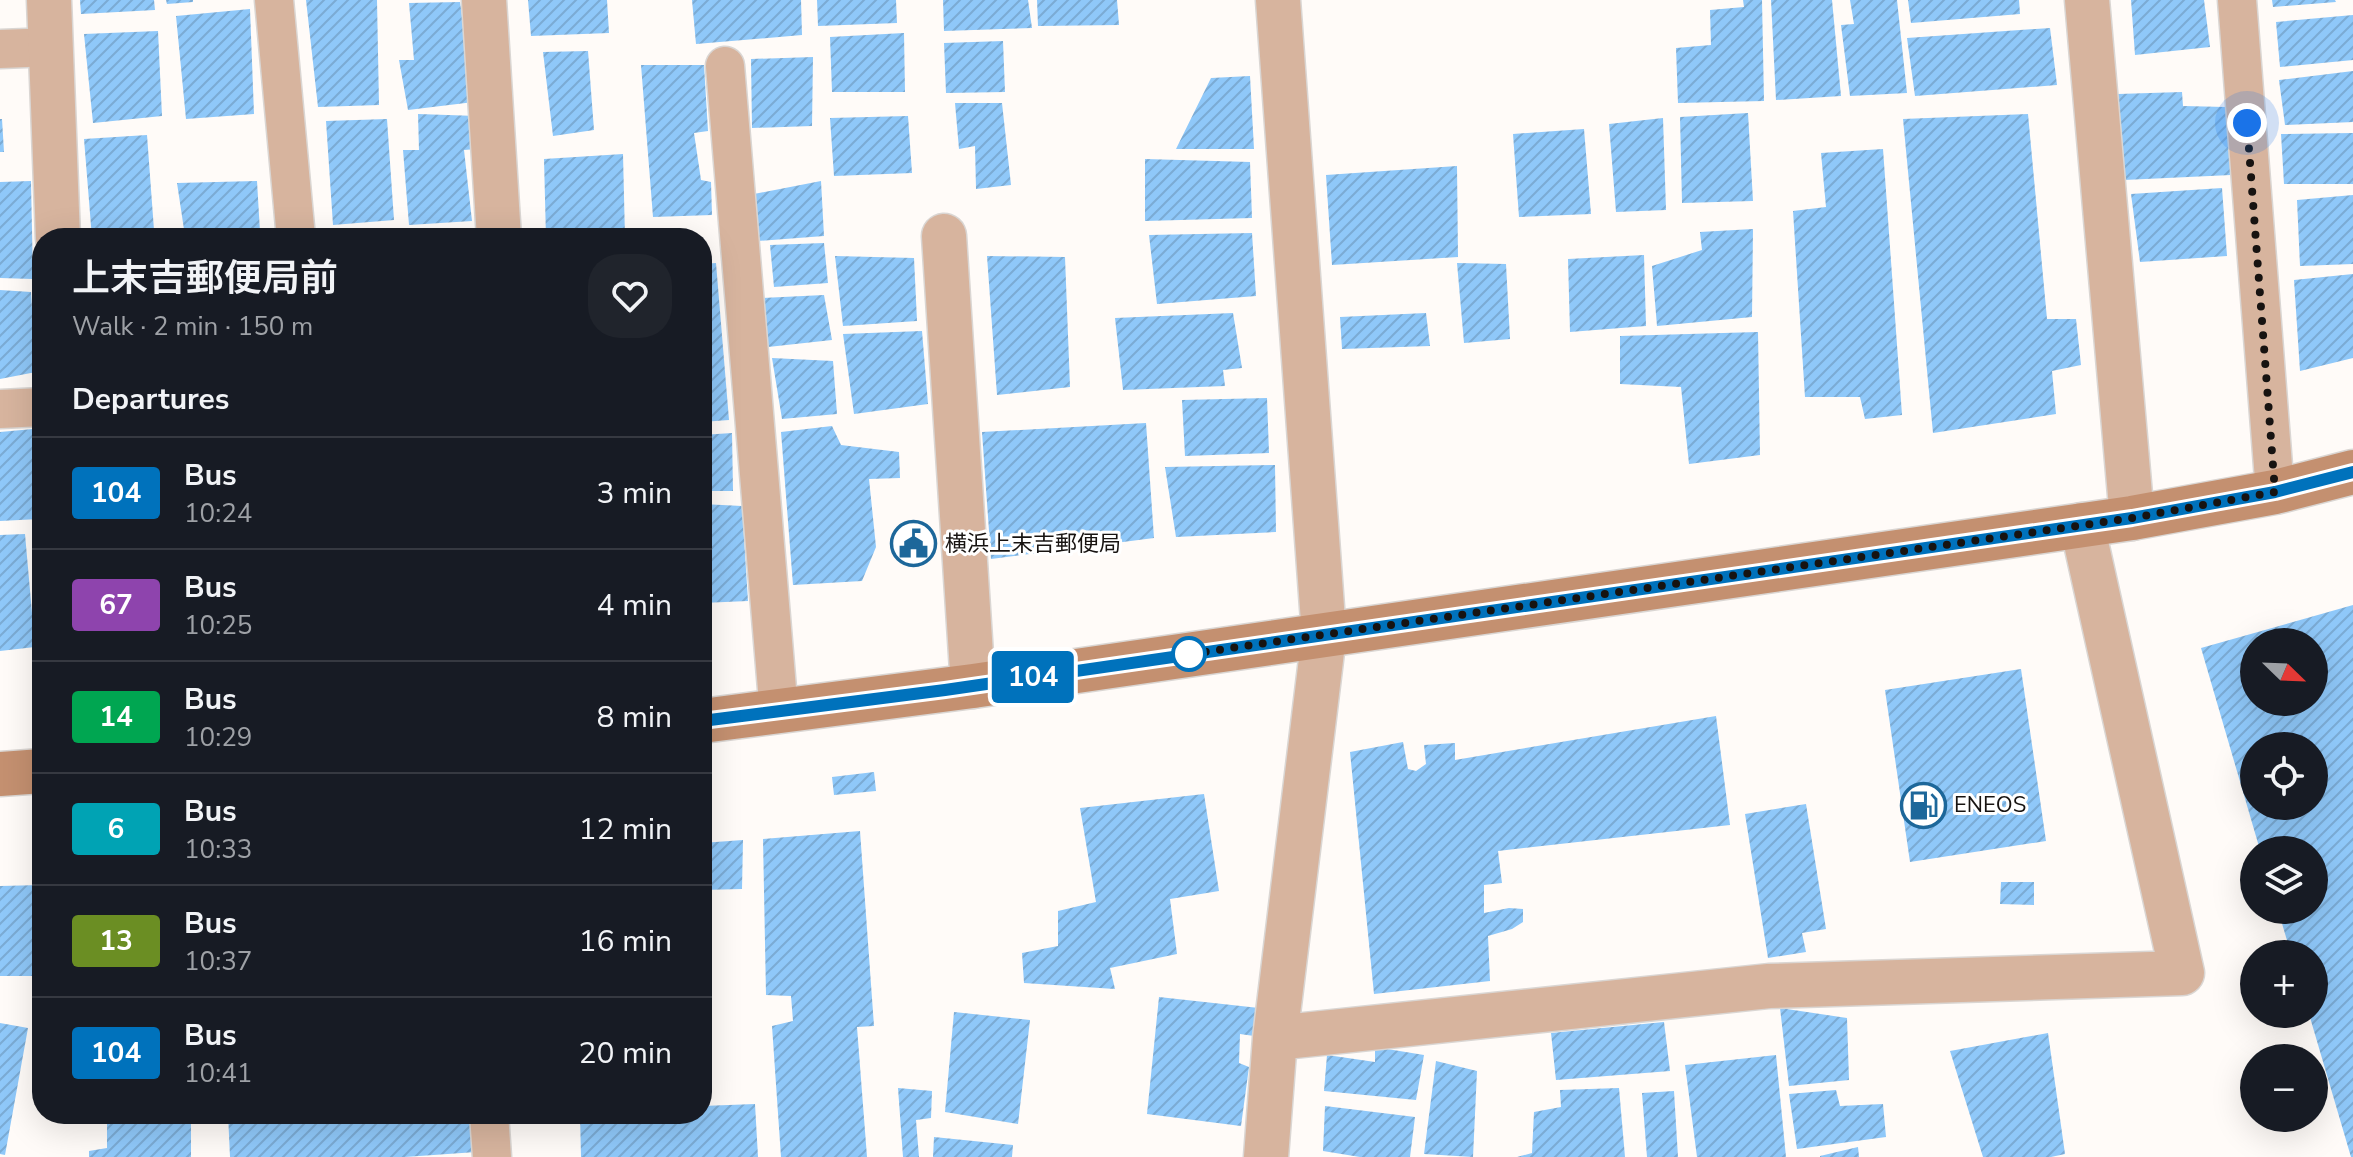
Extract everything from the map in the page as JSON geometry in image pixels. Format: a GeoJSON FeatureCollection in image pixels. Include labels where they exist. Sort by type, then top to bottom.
{"type":"FeatureCollection","features":[{"type":"Feature","properties":{"kind":"street"},"geometry":{"type":"LineString","coordinates":[[49,0],[58,228]]}},
{"type":"Feature","properties":{"kind":"street"},"geometry":{"type":"LineString","coordinates":[[484,0],[498,228]]}},
{"type":"Feature","properties":{"kind":"street"},"geometry":{"type":"LineString","coordinates":[[1266,1157],[1275,1038],[1324,635],[1278,0]]}},
{"type":"Feature","properties":{"kind":"street"},"geometry":{"type":"LineString","coordinates":[[2087,0],[2132,518]]}},
{"type":"Feature","properties":{"kind":"street"},"geometry":{"type":"LineString","coordinates":[[944,236],[973,686]]}},
{"type":"Feature","properties":{"kind":"street"},"geometry":{"type":"LineString","coordinates":[[712,720],[973,686],[2132,518],[2275,492],[2353,472]]}},
{"type":"Feature","properties":{"kind":"street"},"geometry":{"type":"LineString","coordinates":[[1275,1038],[1769,986],[2182,973],[2082,525]]}},
{"type":"Feature","properties":{"kind":"street"},"geometry":{"type":"LineString","coordinates":[[0,774],[32,772]]}},
{"type":"Feature","properties":{"kind":"lane"},"geometry":{"type":"LineString","coordinates":[[274,0],[295,228]]}},
{"type":"Feature","properties":{"kind":"lane"},"geometry":{"type":"LineString","coordinates":[[2237,0],[2275,492]]}},
{"type":"Feature","properties":{"kind":"lane"},"geometry":{"type":"LineString","coordinates":[[0,49],[52,47]]}},
{"type":"Feature","properties":{"kind":"lane"},"geometry":{"type":"LineString","coordinates":[[725,66],[779,713]]}},
{"type":"Feature","properties":{"kind":"lane"},"geometry":{"type":"LineString","coordinates":[[0,409],[32,407]]}},
{"type":"Feature","properties":{"kind":"lane"},"geometry":{"type":"LineString","coordinates":[[490,1124],[492,1157]]}},
{"type":"Feature","properties":{"kind":"building"},"geometry":{"type":"Polygon","coordinates":[[[80,0],[154,0],[155,10],[81,14],[80,0]]]}},
{"type":"Feature","properties":{"kind":"building"},"geometry":{"type":"Polygon","coordinates":[[[166,0],[193,0],[193,2],[167,4],[166,0]]]}},
{"type":"Feature","properties":{"kind":"building"},"geometry":{"type":"Polygon","coordinates":[[[306,0],[377,0],[379,105],[318,107],[306,0]]]}},
{"type":"Feature","properties":{"kind":"building"},"geometry":{"type":"Polygon","coordinates":[[[528,0],[607,0],[609,33],[531,36],[528,0]]]}},
{"type":"Feature","properties":{"kind":"building"},"geometry":{"type":"Polygon","coordinates":[[[692,0],[801,0],[802,35],[696,44],[692,0]]]}},
{"type":"Feature","properties":{"kind":"building"},"geometry":{"type":"Polygon","coordinates":[[[817,0],[896,0],[897,23],[818,26],[817,0]]]}},
{"type":"Feature","properties":{"kind":"building"},"geometry":{"type":"Polygon","coordinates":[[[943,0],[1028,0],[1032,28],[944,31],[943,0]]]}},
{"type":"Feature","properties":{"kind":"building"},"geometry":{"type":"Polygon","coordinates":[[[1037,0],[1117,0],[1119,25],[1038,26],[1037,0]]]}},
{"type":"Feature","properties":{"kind":"building"},"geometry":{"type":"Polygon","coordinates":[[[1743,0],[1762,0],[1764,101],[1678,103],[1676,48],[1711,45],[1710,10],[1744,7],[1743,0]]]}},
{"type":"Feature","properties":{"kind":"building"},"geometry":{"type":"Polygon","coordinates":[[[1771,0],[1832,0],[1841,96],[1776,100],[1771,0]]]}},
{"type":"Feature","properties":{"kind":"building"},"geometry":{"type":"Polygon","coordinates":[[[1850,0],[1897,0],[1907,93],[1850,96],[1841,25],[1854,24],[1850,0]]]}},
{"type":"Feature","properties":{"kind":"building"},"geometry":{"type":"Polygon","coordinates":[[[1908,0],[2019,0],[2020,14],[1911,23],[1908,0]]]}},
{"type":"Feature","properties":{"kind":"building"},"geometry":{"type":"Polygon","coordinates":[[[2131,0],[2204,0],[2210,47],[2135,55],[2131,0]]]}},
{"type":"Feature","properties":{"kind":"building"},"geometry":{"type":"Polygon","coordinates":[[[2272,0],[2335,0],[2336,2],[2273,7],[2272,0]]]}},
{"type":"Feature","properties":{"kind":"building"},"geometry":{"type":"Polygon","coordinates":[[[460,2],[465,37],[482,101],[408,110],[399,60],[414,60],[409,3],[460,2]]]}},
{"type":"Feature","properties":{"kind":"building"},"geometry":{"type":"Polygon","coordinates":[[[250,9],[254,114],[186,119],[176,16],[250,9]]]}},
{"type":"Feature","properties":{"kind":"building"},"geometry":{"type":"Polygon","coordinates":[[[2353,15],[2353,60],[2280,67],[2276,22],[2353,15]]]}},
{"type":"Feature","properties":{"kind":"building"},"geometry":{"type":"Polygon","coordinates":[[[2050,28],[2057,85],[1915,96],[1907,38],[2050,28]]]}},
{"type":"Feature","properties":{"kind":"building"},"geometry":{"type":"Polygon","coordinates":[[[158,31],[162,116],[93,123],[84,34],[158,31]]]}},
{"type":"Feature","properties":{"kind":"building"},"geometry":{"type":"Polygon","coordinates":[[[904,33],[905,92],[832,92],[830,37],[904,33]]]}},
{"type":"Feature","properties":{"kind":"building"},"geometry":{"type":"Polygon","coordinates":[[[1003,41],[1005,92],[946,93],[944,43],[1003,41]]]}},
{"type":"Feature","properties":{"kind":"building"},"geometry":{"type":"Polygon","coordinates":[[[588,51],[594,130],[553,136],[543,52],[588,51]]]}},
{"type":"Feature","properties":{"kind":"building"},"geometry":{"type":"Polygon","coordinates":[[[813,57],[812,126],[752,128],[751,59],[813,57]]]}},
{"type":"Feature","properties":{"kind":"building"},"geometry":{"type":"Polygon","coordinates":[[[641,65],[704,65],[708,131],[694,133],[701,180],[711,182],[712,215],[653,217],[641,65]]]}},
{"type":"Feature","properties":{"kind":"building"},"geometry":{"type":"Polygon","coordinates":[[[2353,71],[2353,122],[2285,125],[2279,80],[2353,71]]]}},
{"type":"Feature","properties":{"kind":"building"},"geometry":{"type":"Polygon","coordinates":[[[1250,76],[1254,149],[1176,149],[1211,78],[1250,76]]]}},
{"type":"Feature","properties":{"kind":"building"},"geometry":{"type":"Polygon","coordinates":[[[2182,92],[2183,106],[2226,107],[2231,175],[2124,180],[2118,94],[2182,92]]]}},
{"type":"Feature","properties":{"kind":"building"},"geometry":{"type":"Polygon","coordinates":[[[955,103],[1002,103],[1011,185],[976,189],[975,146],[959,149],[955,103]]]}},
{"type":"Feature","properties":{"kind":"building"},"geometry":{"type":"Polygon","coordinates":[[[1748,113],[1753,201],[1682,203],[1680,117],[1748,113]]]}},
{"type":"Feature","properties":{"kind":"building"},"geometry":{"type":"Polygon","coordinates":[[[418,114],[477,116],[477,149],[464,150],[472,221],[409,225],[403,150],[419,150],[418,114]]]}},
{"type":"Feature","properties":{"kind":"building"},"geometry":{"type":"Polygon","coordinates":[[[2028,114],[2047,319],[2076,319],[2081,365],[2052,371],[2056,414],[1933,433],[1903,119],[2028,114]]]}},
{"type":"Feature","properties":{"kind":"building"},"geometry":{"type":"Polygon","coordinates":[[[908,116],[912,173],[834,176],[830,118],[908,116]]]}},
{"type":"Feature","properties":{"kind":"building"},"geometry":{"type":"Polygon","coordinates":[[[1663,118],[1666,210],[1616,212],[1609,124],[1663,118]]]}},
{"type":"Feature","properties":{"kind":"building"},"geometry":{"type":"Polygon","coordinates":[[[2,119],[4,152],[0,152],[2,119]]]}},
{"type":"Feature","properties":{"kind":"building"},"geometry":{"type":"Polygon","coordinates":[[[387,119],[394,220],[333,225],[326,121],[387,119]]]}},
{"type":"Feature","properties":{"kind":"building"},"geometry":{"type":"Polygon","coordinates":[[[1584,129],[1591,214],[1519,217],[1513,134],[1584,129]]]}},
{"type":"Feature","properties":{"kind":"building"},"geometry":{"type":"Polygon","coordinates":[[[2353,133],[2353,184],[2284,184],[2281,134],[2353,133]]]}},
{"type":"Feature","properties":{"kind":"building"},"geometry":{"type":"Polygon","coordinates":[[[147,135],[154,228],[91,228],[84,139],[147,135]]]}},
{"type":"Feature","properties":{"kind":"building"},"geometry":{"type":"Polygon","coordinates":[[[1883,149],[1902,415],[1865,419],[1860,397],[1805,397],[1793,211],[1826,207],[1821,153],[1883,149]]]}},
{"type":"Feature","properties":{"kind":"building"},"geometry":{"type":"Polygon","coordinates":[[[623,154],[625,228],[546,228],[544,159],[623,154]]]}},
{"type":"Feature","properties":{"kind":"building"},"geometry":{"type":"Polygon","coordinates":[[[1145,159],[1250,162],[1252,218],[1145,221],[1145,159]]]}},
{"type":"Feature","properties":{"kind":"building"},"geometry":{"type":"Polygon","coordinates":[[[1457,166],[1458,257],[1332,265],[1326,175],[1457,166]]]}},
{"type":"Feature","properties":{"kind":"building"},"geometry":{"type":"Polygon","coordinates":[[[31,181],[32,279],[0,278],[0,182],[31,181]]]}},
{"type":"Feature","properties":{"kind":"building"},"geometry":{"type":"Polygon","coordinates":[[[257,181],[260,228],[184,228],[177,183],[257,181]]]}},
{"type":"Feature","properties":{"kind":"building"},"geometry":{"type":"Polygon","coordinates":[[[821,181],[824,236],[758,241],[754,194],[821,181]]]}},
{"type":"Feature","properties":{"kind":"building"},"geometry":{"type":"Polygon","coordinates":[[[2222,188],[2227,256],[2140,262],[2131,194],[2222,188]]]}},
{"type":"Feature","properties":{"kind":"building"},"geometry":{"type":"Polygon","coordinates":[[[2353,195],[2353,264],[2300,266],[2297,200],[2353,195]]]}},
{"type":"Feature","properties":{"kind":"building"},"geometry":{"type":"Polygon","coordinates":[[[1753,229],[1752,317],[1657,326],[1652,266],[1702,250],[1700,232],[1753,229]]]}},
{"type":"Feature","properties":{"kind":"building"},"geometry":{"type":"Polygon","coordinates":[[[1252,233],[1256,296],[1157,304],[1149,235],[1252,233]]]}},
{"type":"Feature","properties":{"kind":"building"},"geometry":{"type":"Polygon","coordinates":[[[824,243],[828,283],[774,287],[770,245],[824,243]]]}},
{"type":"Feature","properties":{"kind":"building"},"geometry":{"type":"Polygon","coordinates":[[[1644,255],[1646,326],[1570,332],[1568,259],[1644,255]]]}},
{"type":"Feature","properties":{"kind":"building"},"geometry":{"type":"Polygon","coordinates":[[[835,256],[914,258],[917,321],[843,326],[835,256]]]}},
{"type":"Feature","properties":{"kind":"building"},"geometry":{"type":"Polygon","coordinates":[[[987,256],[1065,257],[1070,387],[997,395],[987,256]]]}},
{"type":"Feature","properties":{"kind":"building"},"geometry":{"type":"Polygon","coordinates":[[[712,263],[716,263],[729,420],[712,421],[712,263]]]}},
{"type":"Feature","properties":{"kind":"building"},"geometry":{"type":"Polygon","coordinates":[[[1457,263],[1506,264],[1510,339],[1464,343],[1457,263]]]}},
{"type":"Feature","properties":{"kind":"building"},"geometry":{"type":"Polygon","coordinates":[[[2353,274],[2353,358],[2300,371],[2294,280],[2353,274]]]}},
{"type":"Feature","properties":{"kind":"building"},"geometry":{"type":"Polygon","coordinates":[[[0,290],[31,292],[32,373],[0,379],[0,290]]]}},
{"type":"Feature","properties":{"kind":"building"},"geometry":{"type":"Polygon","coordinates":[[[824,295],[832,340],[768,347],[761,298],[824,295]]]}},
{"type":"Feature","properties":{"kind":"building"},"geometry":{"type":"Polygon","coordinates":[[[1233,313],[1242,368],[1223,370],[1225,386],[1123,390],[1115,318],[1233,313]]]}},
{"type":"Feature","properties":{"kind":"building"},"geometry":{"type":"Polygon","coordinates":[[[1426,313],[1430,346],[1342,349],[1340,317],[1426,313]]]}},
{"type":"Feature","properties":{"kind":"building"},"geometry":{"type":"Polygon","coordinates":[[[922,331],[928,404],[854,414],[843,334],[922,331]]]}},
{"type":"Feature","properties":{"kind":"building"},"geometry":{"type":"Polygon","coordinates":[[[1758,332],[1760,455],[1689,464],[1681,387],[1620,384],[1620,336],[1758,332]]]}},
{"type":"Feature","properties":{"kind":"building"},"geometry":{"type":"Polygon","coordinates":[[[772,358],[833,361],[837,414],[782,419],[772,358]]]}},
{"type":"Feature","properties":{"kind":"building"},"geometry":{"type":"Polygon","coordinates":[[[1267,398],[1269,453],[1185,456],[1182,400],[1267,398]]]}},
{"type":"Feature","properties":{"kind":"building"},"geometry":{"type":"Polygon","coordinates":[[[1146,423],[1154,538],[991,559],[982,432],[1146,423]]]}},
{"type":"Feature","properties":{"kind":"building"},"geometry":{"type":"Polygon","coordinates":[[[832,426],[841,445],[899,452],[900,478],[869,479],[876,547],[862,581],[793,585],[781,432],[832,426]]]}},
{"type":"Feature","properties":{"kind":"building"},"geometry":{"type":"Polygon","coordinates":[[[32,429],[32,519],[0,521],[0,432],[32,429]]]}},
{"type":"Feature","properties":{"kind":"building"},"geometry":{"type":"Polygon","coordinates":[[[732,433],[733,491],[712,491],[712,434],[732,433]]]}},
{"type":"Feature","properties":{"kind":"building"},"geometry":{"type":"Polygon","coordinates":[[[1275,465],[1276,532],[1176,537],[1165,467],[1275,465]]]}},
{"type":"Feature","properties":{"kind":"building"},"geometry":{"type":"Polygon","coordinates":[[[712,504],[742,506],[748,601],[712,603],[712,504]]]}},
{"type":"Feature","properties":{"kind":"building"},"geometry":{"type":"Polygon","coordinates":[[[25,534],[32,647],[0,651],[0,535],[25,534]]]}},
{"type":"Feature","properties":{"kind":"building"},"geometry":{"type":"Polygon","coordinates":[[[2353,605],[2353,1157],[2328,1079],[2328,1044],[2318,1044],[2313,1028],[2328,1028],[2328,940],[2287,940],[2282,924],[2328,924],[2328,836],[2256,836],[2251,820],[2328,820],[2328,732],[2240,732],[2240,782],[2201,648],[2240,637],[2240,716],[2328,716],[2328,628],[2272,628],[2353,605]]]}},
{"type":"Feature","properties":{"kind":"building"},"geometry":{"type":"Polygon","coordinates":[[[2021,669],[2046,841],[1910,862],[1885,690],[2021,669]]]}},
{"type":"Feature","properties":{"kind":"building"},"geometry":{"type":"Polygon","coordinates":[[[1716,716],[1730,825],[1498,851],[1502,883],[1484,885],[1484,913],[1509,908],[1523,909],[1523,922],[1512,929],[1488,936],[1490,981],[1374,994],[1350,752],[1403,742],[1408,769],[1416,771],[1426,764],[1424,745],[1455,743],[1455,760],[1716,716]]]}},
{"type":"Feature","properties":{"kind":"building"},"geometry":{"type":"Polygon","coordinates":[[[874,772],[876,791],[834,795],[832,777],[874,772]]]}},
{"type":"Feature","properties":{"kind":"building"},"geometry":{"type":"Polygon","coordinates":[[[1204,794],[1219,891],[1170,899],[1177,954],[1110,968],[1115,989],[1024,983],[1022,953],[1058,946],[1058,911],[1096,902],[1080,808],[1204,794]]]}},
{"type":"Feature","properties":{"kind":"building"},"geometry":{"type":"Polygon","coordinates":[[[1806,804],[1826,929],[1802,933],[1806,952],[1768,958],[1745,814],[1806,804]]]}},
{"type":"Feature","properties":{"kind":"building"},"geometry":{"type":"Polygon","coordinates":[[[860,831],[874,1026],[857,1027],[867,1157],[781,1157],[772,1026],[793,1021],[791,996],[766,995],[763,839],[860,831]]]}},
{"type":"Feature","properties":{"kind":"building"},"geometry":{"type":"Polygon","coordinates":[[[743,840],[742,889],[712,890],[712,842],[743,840]]]}},
{"type":"Feature","properties":{"kind":"building"},"geometry":{"type":"Polygon","coordinates":[[[2001,882],[2034,882],[2034,905],[2000,904],[2001,882]]]}},
{"type":"Feature","properties":{"kind":"building"},"geometry":{"type":"Polygon","coordinates":[[[32,885],[32,976],[0,976],[0,886],[32,885]]]}},
{"type":"Feature","properties":{"kind":"building"},"geometry":{"type":"Polygon","coordinates":[[[1159,997],[1259,1008],[1254,1036],[1240,1034],[1239,1063],[1249,1067],[1241,1126],[1147,1114],[1159,997]]]}},
{"type":"Feature","properties":{"kind":"building"},"geometry":{"type":"Polygon","coordinates":[[[1780,1008],[1847,1018],[1849,1080],[1789,1086],[1780,1008]]]}},
{"type":"Feature","properties":{"kind":"building"},"geometry":{"type":"Polygon","coordinates":[[[954,1012],[1030,1020],[1018,1124],[945,1112],[954,1012]]]}},
{"type":"Feature","properties":{"kind":"building"},"geometry":{"type":"Polygon","coordinates":[[[1664,1022],[1670,1071],[1556,1080],[1551,1033],[1664,1022]]]}},
{"type":"Feature","properties":{"kind":"building"},"geometry":{"type":"Polygon","coordinates":[[[0,1023],[28,1028],[5,1155],[0,1154],[0,1023]]]}},
{"type":"Feature","properties":{"kind":"building"},"geometry":{"type":"Polygon","coordinates":[[[2048,1033],[2065,1154],[2051,1157],[1983,1157],[1950,1051],[2048,1033]]]}},
{"type":"Feature","properties":{"kind":"building"},"geometry":{"type":"Polygon","coordinates":[[[1375,1047],[1424,1055],[1416,1100],[1324,1091],[1327,1055],[1375,1062],[1375,1047]]]}},
{"type":"Feature","properties":{"kind":"building"},"geometry":{"type":"Polygon","coordinates":[[[1776,1055],[1786,1157],[1697,1157],[1685,1065],[1776,1055]]]}},
{"type":"Feature","properties":{"kind":"building"},"geometry":{"type":"Polygon","coordinates":[[[1436,1061],[1477,1071],[1473,1157],[1424,1154],[1436,1061]]]}},
{"type":"Feature","properties":{"kind":"building"},"geometry":{"type":"Polygon","coordinates":[[[898,1088],[932,1091],[931,1118],[916,1120],[919,1157],[903,1157],[898,1088]]]}},
{"type":"Feature","properties":{"kind":"building"},"geometry":{"type":"Polygon","coordinates":[[[1619,1088],[1625,1157],[1517,1157],[1532,1153],[1534,1112],[1561,1107],[1560,1090],[1619,1088]]]}},
{"type":"Feature","properties":{"kind":"building"},"geometry":{"type":"Polygon","coordinates":[[[1836,1090],[1840,1106],[1883,1104],[1886,1137],[1797,1149],[1789,1094],[1836,1090]]]}},
{"type":"Feature","properties":{"kind":"building"},"geometry":{"type":"Polygon","coordinates":[[[1674,1091],[1678,1157],[1647,1157],[1642,1093],[1674,1091]]]}},
{"type":"Feature","properties":{"kind":"building"},"geometry":{"type":"Polygon","coordinates":[[[755,1104],[758,1157],[581,1157],[580,1124],[712,1124],[712,1106],[755,1104]]]}},
{"type":"Feature","properties":{"kind":"building"},"geometry":{"type":"Polygon","coordinates":[[[1325,1106],[1415,1117],[1410,1157],[1360,1157],[1323,1151],[1325,1106]]]}},
{"type":"Feature","properties":{"kind":"building"},"geometry":{"type":"Polygon","coordinates":[[[107,1124],[191,1124],[191,1157],[89,1157],[89,1151],[107,1148],[107,1124]]]}},
{"type":"Feature","properties":{"kind":"building"},"geometry":{"type":"Polygon","coordinates":[[[228,1124],[473,1124],[476,1152],[405,1157],[230,1157],[228,1124]]]}},
{"type":"Feature","properties":{"kind":"building"},"geometry":{"type":"Polygon","coordinates":[[[934,1137],[1013,1145],[1012,1157],[933,1157],[934,1137]]]}},
{"type":"Feature","properties":{"kind":"building"},"geometry":{"type":"Polygon","coordinates":[[[1858,1147],[1859,1157],[1820,1157],[1820,1156],[1858,1147]]]}},
{"type":"Feature","properties":{"kind":"bus line","name":"104"},"geometry":{"type":"LineString","coordinates":[[712,720],[945,690],[2132,518],[2275,492],[2353,472]]}},
{"type":"Feature","properties":{"kind":"place","name":"横浜上末吉郵便局"},"geometry":{"type":"Point","coordinates":[914,544]}},
{"type":"Feature","properties":{"kind":"place","name":"ENEOS"},"geometry":{"type":"Point","coordinates":[1923,805]}},
{"type":"Feature","properties":{"kind":"route"},"geometry":{"type":"LineString","coordinates":[[1189,654],[1176,656],[2132,518],[2275,492],[2247,123]]}}]}
